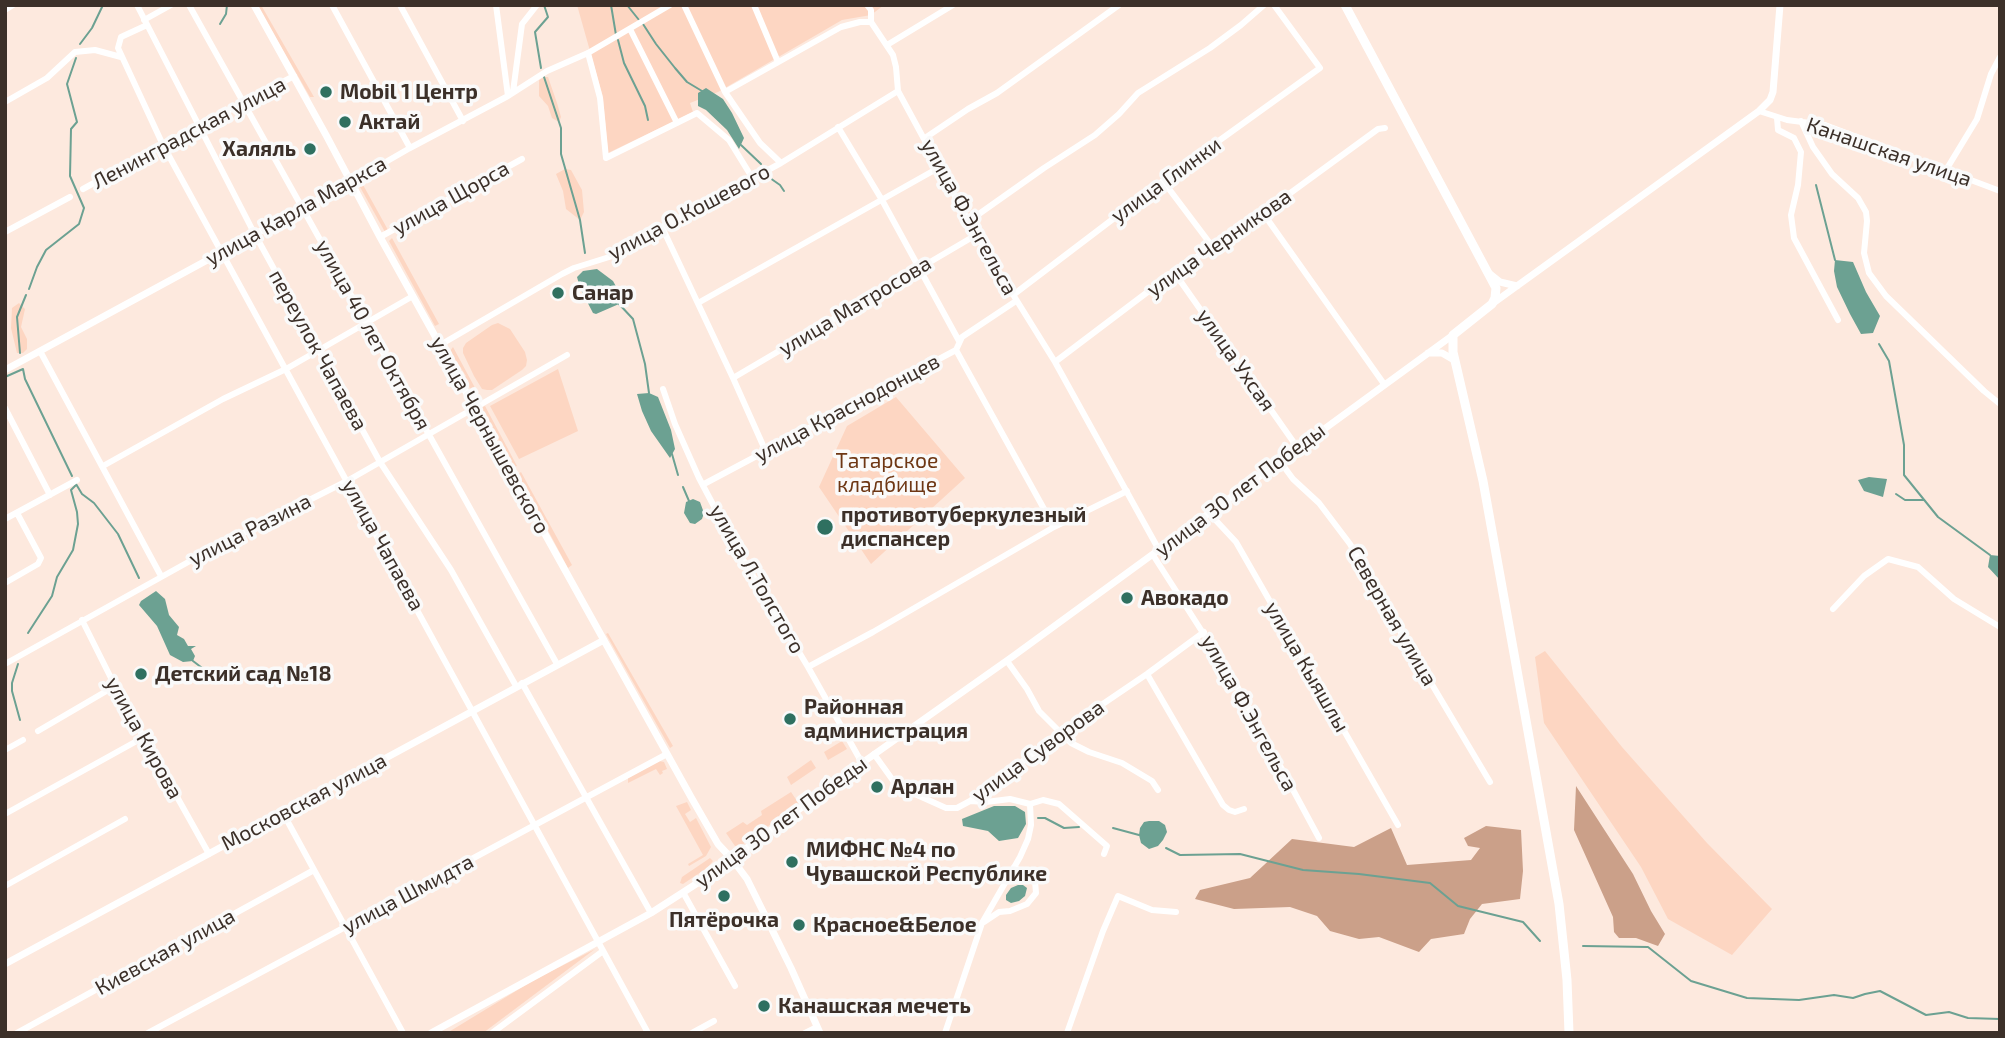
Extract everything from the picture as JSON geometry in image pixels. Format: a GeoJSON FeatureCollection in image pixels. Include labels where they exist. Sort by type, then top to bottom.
{"type":"FeatureCollection","features":[{"type":"Feature","properties":{"kind":"main road"},"geometry":{"type":"LineString","coordinates":[[1345,5],[1496,288],[1492,304],[1453,335],[1454,360],[1483,481],[1559,904],[1567,980],[1569,1033]]}},
{"type":"Feature","properties":{"kind":"street"},"geometry":{"type":"LineString","coordinates":[[5,10],[13,5]]}},
{"type":"Feature","properties":{"kind":"street","name":"переулок Чапаева"},"geometry":{"type":"LineString","coordinates":[[137,5],[254,234],[380,461],[451,570],[651,913]]}},
{"type":"Feature","properties":{"kind":"street"},"geometry":{"type":"LineString","coordinates":[[121,57],[118,48],[121,37],[171,5]]}},
{"type":"Feature","properties":{"kind":"street","name":"улица 40 лет Октября"},"geometry":{"type":"LineString","coordinates":[[189,5],[557,664]]}},
{"type":"Feature","properties":{"kind":"street","name":"улица Чернышевского"},"geometry":{"type":"LineString","coordinates":[[254,5],[667,754],[718,844],[747,879],[818,1030]]}},
{"type":"Feature","properties":{"kind":"street"},"geometry":{"type":"LineString","coordinates":[[332,5],[410,148]]}},
{"type":"Feature","properties":{"kind":"street"},"geometry":{"type":"LineString","coordinates":[[400,5],[463,121]]}},
{"type":"Feature","properties":{"kind":"street"},"geometry":{"type":"LineString","coordinates":[[496,5],[510,94]]}},
{"type":"Feature","properties":{"kind":"street"},"geometry":{"type":"LineString","coordinates":[[510,94],[522,24],[537,5]]}},
{"type":"Feature","properties":{"kind":"street","name":"улица Карла Маркса"},"geometry":{"type":"LineString","coordinates":[[5,370],[463,121],[547,71],[588,53],[670,5]]}},
{"type":"Feature","properties":{"kind":"street"},"geometry":{"type":"LineString","coordinates":[[684,5],[725,92],[760,143],[781,163]]}},
{"type":"Feature","properties":{"kind":"street"},"geometry":{"type":"LineString","coordinates":[[754,5],[778,62]]}},
{"type":"Feature","properties":{"kind":"street"},"geometry":{"type":"LineString","coordinates":[[725,92],[841,27],[870,22],[871,10],[867,5]]}},
{"type":"Feature","properties":{"kind":"street"},"geometry":{"type":"LineString","coordinates":[[887,45],[953,5]]}},
{"type":"Feature","properties":{"kind":"street"},"geometry":{"type":"LineString","coordinates":[[925,138],[968,109],[998,93],[1119,5]]}},
{"type":"Feature","properties":{"kind":"street"},"geometry":{"type":"LineString","coordinates":[[969,221],[1044,167],[1095,135],[1138,93],[1200,55],[1264,5]]}},
{"type":"Feature","properties":{"kind":"street","name":"улица Глинки"},"geometry":{"type":"LineString","coordinates":[[1015,298],[1163,181],[1320,68],[1274,5]]}},
{"type":"Feature","properties":{"kind":"street"},"geometry":{"type":"LineString","coordinates":[[1492,304],[1759,111],[1770,100],[1773,92],[1780,5]]}},
{"type":"Feature","properties":{"kind":"street","name":"улица Ф.Энгельса"},"geometry":{"type":"LineString","coordinates":[[870,22],[893,55],[898,91],[976,235],[1055,362],[1127,491],[1156,552],[1237,686],[1319,838]]}},
{"type":"Feature","properties":{"kind":"street"},"geometry":{"type":"LineString","coordinates":[[630,29],[677,123]]}},
{"type":"Feature","properties":{"kind":"street"},"geometry":{"type":"LineString","coordinates":[[5,102],[47,78],[75,52],[95,50],[121,57]]}},
{"type":"Feature","properties":{"kind":"street"},"geometry":{"type":"LineString","coordinates":[[588,53],[600,98],[606,158],[697,113],[729,140],[753,179]]}},
{"type":"Feature","properties":{"kind":"street","name":"улица Чапаева"},"geometry":{"type":"LineString","coordinates":[[121,57],[163,145],[648,1033]]}},
{"type":"Feature","properties":{"kind":"street"},"geometry":{"type":"LineString","coordinates":[[1946,170],[1977,119],[1991,74],[2000,57]]}},
{"type":"Feature","properties":{"kind":"street","name":"Ленинградская улица"},"geometry":{"type":"LineString","coordinates":[[83,189],[294,76]]}},
{"type":"Feature","properties":{"kind":"street","name":"улица О.Кошевого"},"geometry":{"type":"LineString","coordinates":[[440,345],[562,274],[622,253],[662,227],[781,163],[898,91]]}},
{"type":"Feature","properties":{"kind":"street","name":"Канашская улица"},"geometry":{"type":"LineString","coordinates":[[1759,111],[1777,118],[1825,125],[2000,191]]}},
{"type":"Feature","properties":{"kind":"street","name":"Канашская улица"},"geometry":{"type":"LineString","coordinates":[[1777,118],[1778,130],[1794,138],[1801,152],[1798,185],[1791,215],[1794,238],[1838,320]]}},
{"type":"Feature","properties":{"kind":"street"},"geometry":{"type":"LineString","coordinates":[[1801,121],[1813,147],[1832,174],[1858,198],[1866,212],[1864,253],[1869,274],[1886,296],[2000,404]]}},
{"type":"Feature","properties":{"kind":"street"},"geometry":{"type":"LineString","coordinates":[[838,127],[882,200],[958,341]]}},
{"type":"Feature","properties":{"kind":"street","name":"улица Черникова"},"geometry":{"type":"LineString","coordinates":[[1055,362],[1174,272],[1263,213],[1378,129],[1385,128]]}},
{"type":"Feature","properties":{"kind":"street","name":"улица Щорса"},"geometry":{"type":"LineString","coordinates":[[380,237],[522,159]]}},
{"type":"Feature","properties":{"kind":"street"},"geometry":{"type":"LineString","coordinates":[[698,303],[940,167]]}},
{"type":"Feature","properties":{"kind":"street"},"geometry":{"type":"LineString","coordinates":[[1163,181],[1212,246]]}},
{"type":"Feature","properties":{"kind":"street","name":"Ленинградская улица"},"geometry":{"type":"LineString","coordinates":[[5,232],[71,197]]}},
{"type":"Feature","properties":{"kind":"street"},"geometry":{"type":"LineString","coordinates":[[1263,213],[1384,384]]}},
{"type":"Feature","properties":{"kind":"street"},"geometry":{"type":"LineString","coordinates":[[662,227],[766,452]]}},
{"type":"Feature","properties":{"kind":"street","name":"улица Матросова"},"geometry":{"type":"LineString","coordinates":[[733,379],[976,235]]}},
{"type":"Feature","properties":{"kind":"street","name":"улица Ухсая"},"geometry":{"type":"LineString","coordinates":[[1174,272],[1297,447]]}},
{"type":"Feature","properties":{"kind":"street"},"geometry":{"type":"LineString","coordinates":[[1490,274],[1500,282],[1517,286]]}},
{"type":"Feature","properties":{"kind":"street"},"geometry":{"type":"LineString","coordinates":[[103,466],[223,399],[286,369],[413,296]]}},
{"type":"Feature","properties":{"kind":"street","name":"улица Краснодонцев"},"geometry":{"type":"LineString","coordinates":[[704,484],[956,349],[962,337],[1015,298]]}},
{"type":"Feature","properties":{"kind":"street","name":"улица 30 лет Победы"},"geometry":{"type":"LineString","coordinates":[[431,1033],[684,894],[1453,335]]}},
{"type":"Feature","properties":{"kind":"street"},"geometry":{"type":"LineString","coordinates":[[956,349],[1054,527]]}},
{"type":"Feature","properties":{"kind":"street"},"geometry":{"type":"LineString","coordinates":[[40,351],[161,576]]}},
{"type":"Feature","properties":{"kind":"street"},"geometry":{"type":"LineString","coordinates":[[1427,353],[1442,354],[1454,360]]}},
{"type":"Feature","properties":{"kind":"street","name":"улица Разина"},"geometry":{"type":"LineString","coordinates":[[5,664],[161,576],[347,481],[567,355]]}},
{"type":"Feature","properties":{"kind":"street","name":"улица Л.Толстого"},"geometry":{"type":"LineString","coordinates":[[663,389],[699,478],[862,763]]}},
{"type":"Feature","properties":{"kind":"street"},"geometry":{"type":"LineString","coordinates":[[5,408],[50,495]]}},
{"type":"Feature","properties":{"kind":"street","name":"Северная улица"},"geometry":{"type":"LineString","coordinates":[[1279,460],[1296,482],[1316,499],[1350,544],[1490,782]]}},
{"type":"Feature","properties":{"kind":"street"},"geometry":{"type":"LineString","coordinates":[[5,519],[77,480]]}},
{"type":"Feature","properties":{"kind":"street"},"geometry":{"type":"LineString","coordinates":[[808,667],[1054,527],[1127,491]]}},
{"type":"Feature","properties":{"kind":"street"},"geometry":{"type":"LineString","coordinates":[[5,583],[38,565],[41,558],[17,513]]}},
{"type":"Feature","properties":{"kind":"street","name":"улица Кыяшлы"},"geometry":{"type":"LineString","coordinates":[[1209,513],[1236,542],[1398,825]]}},
{"type":"Feature","properties":{"kind":"street"},"geometry":{"type":"LineString","coordinates":[[1833,609],[1864,576],[1888,559],[1918,567],[1954,599],[2000,627]]}},
{"type":"Feature","properties":{"kind":"street","name":"улица Кирова"},"geometry":{"type":"LineString","coordinates":[[82,620],[115,686],[209,854]]}},
{"type":"Feature","properties":{"kind":"street","name":"улица Суворова"},"geometry":{"type":"LineString","coordinates":[[874,754],[897,786],[946,808],[957,808],[1204,632]]}},
{"type":"Feature","properties":{"kind":"street","name":"Московская улица"},"geometry":{"type":"LineString","coordinates":[[5,964],[604,640]]}},
{"type":"Feature","properties":{"kind":"street"},"geometry":{"type":"LineString","coordinates":[[1007,661],[1039,711],[1071,743],[1082,750],[1122,763],[1152,782],[1158,790]]}},
{"type":"Feature","properties":{"kind":"street"},"geometry":{"type":"LineString","coordinates":[[1147,674],[1223,805],[1235,812],[1244,809]]}},
{"type":"Feature","properties":{"kind":"street"},"geometry":{"type":"LineString","coordinates":[[38,731],[115,686]]}},
{"type":"Feature","properties":{"kind":"street"},"geometry":{"type":"LineString","coordinates":[[5,814],[144,737]]}},
{"type":"Feature","properties":{"kind":"street"},"geometry":{"type":"LineString","coordinates":[[5,750],[23,740]]}},
{"type":"Feature","properties":{"kind":"street","name":"улица Шмидта"},"geometry":{"type":"LineString","coordinates":[[148,1033],[667,754]]}},
{"type":"Feature","properties":{"kind":"street"},"geometry":{"type":"LineString","coordinates":[[970,801],[1010,799],[1030,804],[1043,800],[1059,804],[1107,846],[1104,854]]}},
{"type":"Feature","properties":{"kind":"street"},"geometry":{"type":"LineString","coordinates":[[945,1033],[982,923],[1028,839],[1031,825],[1030,804]]}},
{"type":"Feature","properties":{"kind":"street"},"geometry":{"type":"LineString","coordinates":[[283,813],[403,1033]]}},
{"type":"Feature","properties":{"kind":"street"},"geometry":{"type":"LineString","coordinates":[[5,886],[125,819]]}},
{"type":"Feature","properties":{"kind":"street"},"geometry":{"type":"LineString","coordinates":[[982,923],[999,912],[1027,904],[1036,893],[1035,881],[1014,867]]}},
{"type":"Feature","properties":{"kind":"street","name":"Киевская улица"},"geometry":{"type":"LineString","coordinates":[[17,1033],[314,870]]}},
{"type":"Feature","properties":{"kind":"street"},"geometry":{"type":"LineString","coordinates":[[684,894],[735,986]]}},
{"type":"Feature","properties":{"kind":"street"},"geometry":{"type":"LineString","coordinates":[[1067,1033],[1118,896],[1152,910],[1176,912]]}},
{"type":"Feature","properties":{"kind":"street"},"geometry":{"type":"LineString","coordinates":[[492,1033],[603,951]]}},
{"type":"Feature","properties":{"kind":"street"},"geometry":{"type":"LineString","coordinates":[[692,1033],[714,1021]]}},
{"type":"Feature","properties":{"kind":"street"},"geometry":{"type":"LineString","coordinates":[[805,1033],[818,1030]]}},
{"type":"Feature","properties":{"kind":"green space"},"geometry":{"type":"Polygon","coordinates":[[[257,5],[261,5],[314,97],[310,97],[257,5]]]}},
{"type":"Feature","properties":{"kind":"green space"},"geometry":{"type":"Polygon","coordinates":[[[577,5],[884,5],[871,15],[842,20],[718,92],[690,103],[693,112],[608,153],[603,97],[577,5]]]}},
{"type":"Feature","properties":{"kind":"green space"},"geometry":{"type":"Polygon","coordinates":[[[548,77],[557,103],[561,117],[559,122],[552,118],[548,106],[539,96],[539,80],[548,77]]]}},
{"type":"Feature","properties":{"kind":"green space"},"geometry":{"type":"Polygon","coordinates":[[[565,169],[571,170],[582,190],[584,212],[580,220],[566,209],[556,174],[565,169]]]}},
{"type":"Feature","properties":{"kind":"green space"},"geometry":{"type":"Polygon","coordinates":[[[362,183],[388,230],[385,232],[360,187],[362,183]]]}},
{"type":"Feature","properties":{"kind":"green space"},"geometry":{"type":"Polygon","coordinates":[[[392,238],[439,324],[435,326],[389,241],[392,238]]]}},
{"type":"Feature","properties":{"kind":"green space"},"geometry":{"type":"Polygon","coordinates":[[[19,303],[25,309],[21,327],[27,339],[27,349],[23,353],[17,353],[11,328],[12,308],[19,303]]]}},
{"type":"Feature","properties":{"kind":"green space"},"geometry":{"type":"Polygon","coordinates":[[[498,323],[510,329],[525,352],[526,366],[492,390],[482,389],[463,353],[463,348],[466,343],[498,323]]]}},
{"type":"Feature","properties":{"kind":"green space"},"geometry":{"type":"Polygon","coordinates":[[[453,347],[481,399],[477,400],[464,378],[466,376],[450,351],[453,347]]]}},
{"type":"Feature","properties":{"kind":"green space"},"geometry":{"type":"Polygon","coordinates":[[[558,369],[578,431],[519,459],[490,406],[558,369]]]}},
{"type":"Feature","properties":{"kind":"green space","name":"Татарское кладбище"},"geometry":{"type":"Polygon","coordinates":[[[896,397],[965,478],[871,564],[819,487],[847,426],[896,397]]]}},
{"type":"Feature","properties":{"kind":"green space"},"geometry":{"type":"Polygon","coordinates":[[[485,406],[517,466],[514,467],[481,408],[485,406]]]}},
{"type":"Feature","properties":{"kind":"green space"},"geometry":{"type":"Polygon","coordinates":[[[521,472],[572,565],[568,568],[518,474],[521,472]]]}},
{"type":"Feature","properties":{"kind":"green space"},"geometry":{"type":"Polygon","coordinates":[[[608,633],[673,746],[670,748],[606,634],[608,633]]]}},
{"type":"Feature","properties":{"kind":"green space"},"geometry":{"type":"Polygon","coordinates":[[[1545,651],[1622,747],[1707,843],[1772,909],[1732,955],[1668,919],[1641,867],[1544,723],[1535,657],[1545,651]]]}},
{"type":"Feature","properties":{"kind":"green space"},"geometry":{"type":"Polygon","coordinates":[[[842,741],[847,749],[828,760],[824,752],[842,741]]]}},
{"type":"Feature","properties":{"kind":"green space"},"geometry":{"type":"Polygon","coordinates":[[[811,760],[816,768],[791,785],[787,777],[811,760]]]}},
{"type":"Feature","properties":{"kind":"green space"},"geometry":{"type":"Polygon","coordinates":[[[659,761],[664,762],[667,769],[662,771],[663,773],[660,775],[656,769],[628,783],[628,778],[659,761]]]}},
{"type":"Feature","properties":{"kind":"green space"},"geometry":{"type":"Polygon","coordinates":[[[791,792],[799,804],[739,847],[735,846],[726,833],[743,822],[747,825],[762,815],[761,811],[791,792]]]}},
{"type":"Feature","properties":{"kind":"green space"},"geometry":{"type":"Polygon","coordinates":[[[687,802],[691,810],[685,814],[690,822],[696,818],[711,847],[706,856],[689,866],[688,864],[703,855],[676,806],[687,802]]]}},
{"type":"Feature","properties":{"kind":"green space"},"geometry":{"type":"Polygon","coordinates":[[[710,858],[713,861],[707,868],[683,884],[680,883],[682,877],[710,858]]]}},
{"type":"Feature","properties":{"kind":"green space"},"geometry":{"type":"Polygon","coordinates":[[[595,949],[483,1033],[447,1033],[534,980],[595,949]]]}},
{"type":"Feature","properties":{"kind":"shaded area"},"geometry":{"type":"Polygon","coordinates":[[[1576,786],[1633,874],[1665,934],[1658,946],[1636,938],[1619,938],[1614,932],[1613,917],[1574,830],[1576,786]]]}},
{"type":"Feature","properties":{"kind":"shaded area"},"geometry":{"type":"Polygon","coordinates":[[[1486,826],[1521,830],[1523,871],[1520,899],[1482,904],[1470,919],[1464,934],[1431,939],[1419,952],[1379,937],[1359,939],[1330,931],[1317,916],[1290,907],[1234,909],[1195,899],[1200,890],[1250,878],[1292,839],[1354,847],[1391,828],[1407,865],[1471,860],[1480,848],[1468,846],[1464,838],[1486,826]]]}},
{"type":"Feature","properties":{"kind":"water"},"geometry":{"type":"Polygon","coordinates":[[[706,88],[723,99],[732,113],[744,138],[739,149],[727,130],[698,106],[698,93],[706,88]]]}},
{"type":"Feature","properties":{"kind":"water"},"geometry":{"type":"Polygon","coordinates":[[[1835,260],[1853,262],[1880,316],[1873,333],[1861,334],[1850,314],[1837,287],[1835,260]]]}},
{"type":"Feature","properties":{"kind":"water"},"geometry":{"type":"Polygon","coordinates":[[[597,269],[613,281],[623,299],[619,304],[596,314],[580,288],[577,277],[583,271],[597,269]]]}},
{"type":"Feature","properties":{"kind":"water"},"geometry":{"type":"Polygon","coordinates":[[[649,393],[658,397],[671,430],[675,449],[670,458],[651,431],[642,411],[637,394],[649,393]]]}},
{"type":"Feature","properties":{"kind":"water"},"geometry":{"type":"Polygon","coordinates":[[[1869,477],[1887,479],[1883,497],[1864,491],[1858,480],[1869,477]]]}},
{"type":"Feature","properties":{"kind":"water"},"geometry":{"type":"Polygon","coordinates":[[[693,499],[700,502],[704,513],[702,519],[695,524],[690,523],[684,513],[686,502],[693,499]]]}},
{"type":"Feature","properties":{"kind":"water"},"geometry":{"type":"Polygon","coordinates":[[[1990,555],[2000,556],[2000,580],[1988,567],[1990,555]]]}},
{"type":"Feature","properties":{"kind":"water"},"geometry":{"type":"Polygon","coordinates":[[[156,591],[165,599],[169,615],[179,627],[177,635],[184,639],[188,646],[196,646],[191,649],[195,656],[193,661],[183,662],[170,655],[157,626],[139,605],[156,591]]]}},
{"type":"Feature","properties":{"kind":"water"},"geometry":{"type":"Polygon","coordinates":[[[994,806],[1015,806],[1025,812],[1026,824],[1018,838],[999,841],[988,831],[963,826],[962,819],[994,806]]]}},
{"type":"Feature","properties":{"kind":"water"},"geometry":{"type":"Polygon","coordinates":[[[1159,821],[1165,825],[1167,832],[1158,846],[1149,849],[1141,843],[1139,835],[1144,822],[1159,821]]]}},
{"type":"Feature","properties":{"kind":"water"},"geometry":{"type":"Polygon","coordinates":[[[1018,885],[1027,888],[1025,896],[1011,903],[1006,900],[1006,895],[1011,888],[1018,885]]]}},
{"type":"Feature","properties":{"kind":"waterway"},"geometry":{"type":"LineString","coordinates":[[80,44],[92,28],[103,5]]}},
{"type":"Feature","properties":{"kind":"waterway"},"geometry":{"type":"LineString","coordinates":[[220,24],[226,14],[227,5]]}},
{"type":"Feature","properties":{"kind":"waterway"},"geometry":{"type":"LineString","coordinates":[[541,68],[535,32],[548,17],[544,5]]}},
{"type":"Feature","properties":{"kind":"waterway"},"geometry":{"type":"LineString","coordinates":[[611,5],[616,35]]}},
{"type":"Feature","properties":{"kind":"waterway"},"geometry":{"type":"LineString","coordinates":[[627,5],[639,20]]}},
{"type":"Feature","properties":{"kind":"waterway"},"geometry":{"type":"LineString","coordinates":[[643,24],[687,82],[702,91]]}},
{"type":"Feature","properties":{"kind":"waterway"},"geometry":{"type":"LineString","coordinates":[[618,40],[624,63],[645,106],[648,120]]}},
{"type":"Feature","properties":{"kind":"waterway"},"geometry":{"type":"LineString","coordinates":[[29,289],[46,250],[79,224],[84,208],[70,176],[71,129],[77,122],[67,84],[76,58]]}},
{"type":"Feature","properties":{"kind":"waterway"},"geometry":{"type":"LineString","coordinates":[[544,77],[561,128],[561,154],[580,220],[585,253]]}},
{"type":"Feature","properties":{"kind":"waterway"},"geometry":{"type":"LineString","coordinates":[[741,145],[761,164]]}},
{"type":"Feature","properties":{"kind":"waterway"},"geometry":{"type":"LineString","coordinates":[[770,178],[784,191]]}},
{"type":"Feature","properties":{"kind":"waterway"},"geometry":{"type":"LineString","coordinates":[[1816,185],[1835,260]]}},
{"type":"Feature","properties":{"kind":"waterway"},"geometry":{"type":"LineString","coordinates":[[20,353],[17,317],[26,295]]}},
{"type":"Feature","properties":{"kind":"waterway"},"geometry":{"type":"LineString","coordinates":[[619,304],[633,319],[645,364],[649,393]]}},
{"type":"Feature","properties":{"kind":"waterway"},"geometry":{"type":"LineString","coordinates":[[1879,344],[1889,361],[1904,445],[1904,475],[1938,517],[1990,555]]}},
{"type":"Feature","properties":{"kind":"waterway"},"geometry":{"type":"LineString","coordinates":[[5,377],[23,369],[25,379],[72,476]]}},
{"type":"Feature","properties":{"kind":"waterway"},"geometry":{"type":"LineString","coordinates":[[672,454],[678,475]]}},
{"type":"Feature","properties":{"kind":"waterway"},"geometry":{"type":"LineString","coordinates":[[76,484],[118,534],[139,578]]}},
{"type":"Feature","properties":{"kind":"waterway"},"geometry":{"type":"LineString","coordinates":[[28,633],[52,596],[57,577],[73,550],[78,524],[71,490],[76,485]]}},
{"type":"Feature","properties":{"kind":"waterway"},"geometry":{"type":"LineString","coordinates":[[683,487],[689,501]]}},
{"type":"Feature","properties":{"kind":"waterway"},"geometry":{"type":"LineString","coordinates":[[1896,494],[1905,500],[1924,500]]}},
{"type":"Feature","properties":{"kind":"waterway"},"geometry":{"type":"LineString","coordinates":[[193,661],[210,674]]}},
{"type":"Feature","properties":{"kind":"waterway"},"geometry":{"type":"LineString","coordinates":[[18,664],[12,691],[20,720]]}},
{"type":"Feature","properties":{"kind":"waterway"},"geometry":{"type":"LineString","coordinates":[[1038,818],[1045,818],[1064,828],[1079,827]]}},
{"type":"Feature","properties":{"kind":"waterway"},"geometry":{"type":"LineString","coordinates":[[1113,828],[1139,835]]}},
{"type":"Feature","properties":{"kind":"waterway"},"geometry":{"type":"LineString","coordinates":[[1166,848],[1180,855],[1240,854],[1303,870],[1430,883],[1458,906],[1523,922],[1540,941]]}},
{"type":"Feature","properties":{"kind":"waterway"},"geometry":{"type":"LineString","coordinates":[[1583,946],[1648,947],[1691,981],[1747,998],[1799,1000],[1834,995],[1853,998],[1880,991],[1926,1015],[1949,1012],[1968,1018],[2000,1019]]}},
{"type":"Feature","properties":{"kind":"place","name":"Mobil 1 Центр"},"geometry":{"type":"Point","coordinates":[326,92]}},
{"type":"Feature","properties":{"kind":"place","name":"Актай"},"geometry":{"type":"Point","coordinates":[345,122]}},
{"type":"Feature","properties":{"kind":"place","name":"Халяль"},"geometry":{"type":"Point","coordinates":[310,149]}},
{"type":"Feature","properties":{"kind":"place","name":"Санар"},"geometry":{"type":"Point","coordinates":[558,293]}},
{"type":"Feature","properties":{"kind":"place","name":"противотуберкулезный диспансер"},"geometry":{"type":"Point","coordinates":[825,527]}},
{"type":"Feature","properties":{"kind":"place","name":"Авокадо"},"geometry":{"type":"Point","coordinates":[1127,598]}},
{"type":"Feature","properties":{"kind":"place","name":"Детский сад №18"},"geometry":{"type":"Point","coordinates":[141,674]}},
{"type":"Feature","properties":{"kind":"place","name":"Районная администрация"},"geometry":{"type":"Point","coordinates":[790,719]}},
{"type":"Feature","properties":{"kind":"place","name":"Арлан"},"geometry":{"type":"Point","coordinates":[877,787]}},
{"type":"Feature","properties":{"kind":"place","name":"МИФНС №4 по Чувашской Республике"},"geometry":{"type":"Point","coordinates":[792,862]}},
{"type":"Feature","properties":{"kind":"place","name":"Пятёрочка"},"geometry":{"type":"Point","coordinates":[724,896]}},
{"type":"Feature","properties":{"kind":"place","name":"Красное&Белое"},"geometry":{"type":"Point","coordinates":[799,925]}},
{"type":"Feature","properties":{"kind":"place","name":"Канашская мечеть"},"geometry":{"type":"Point","coordinates":[764,1006]}}]}
